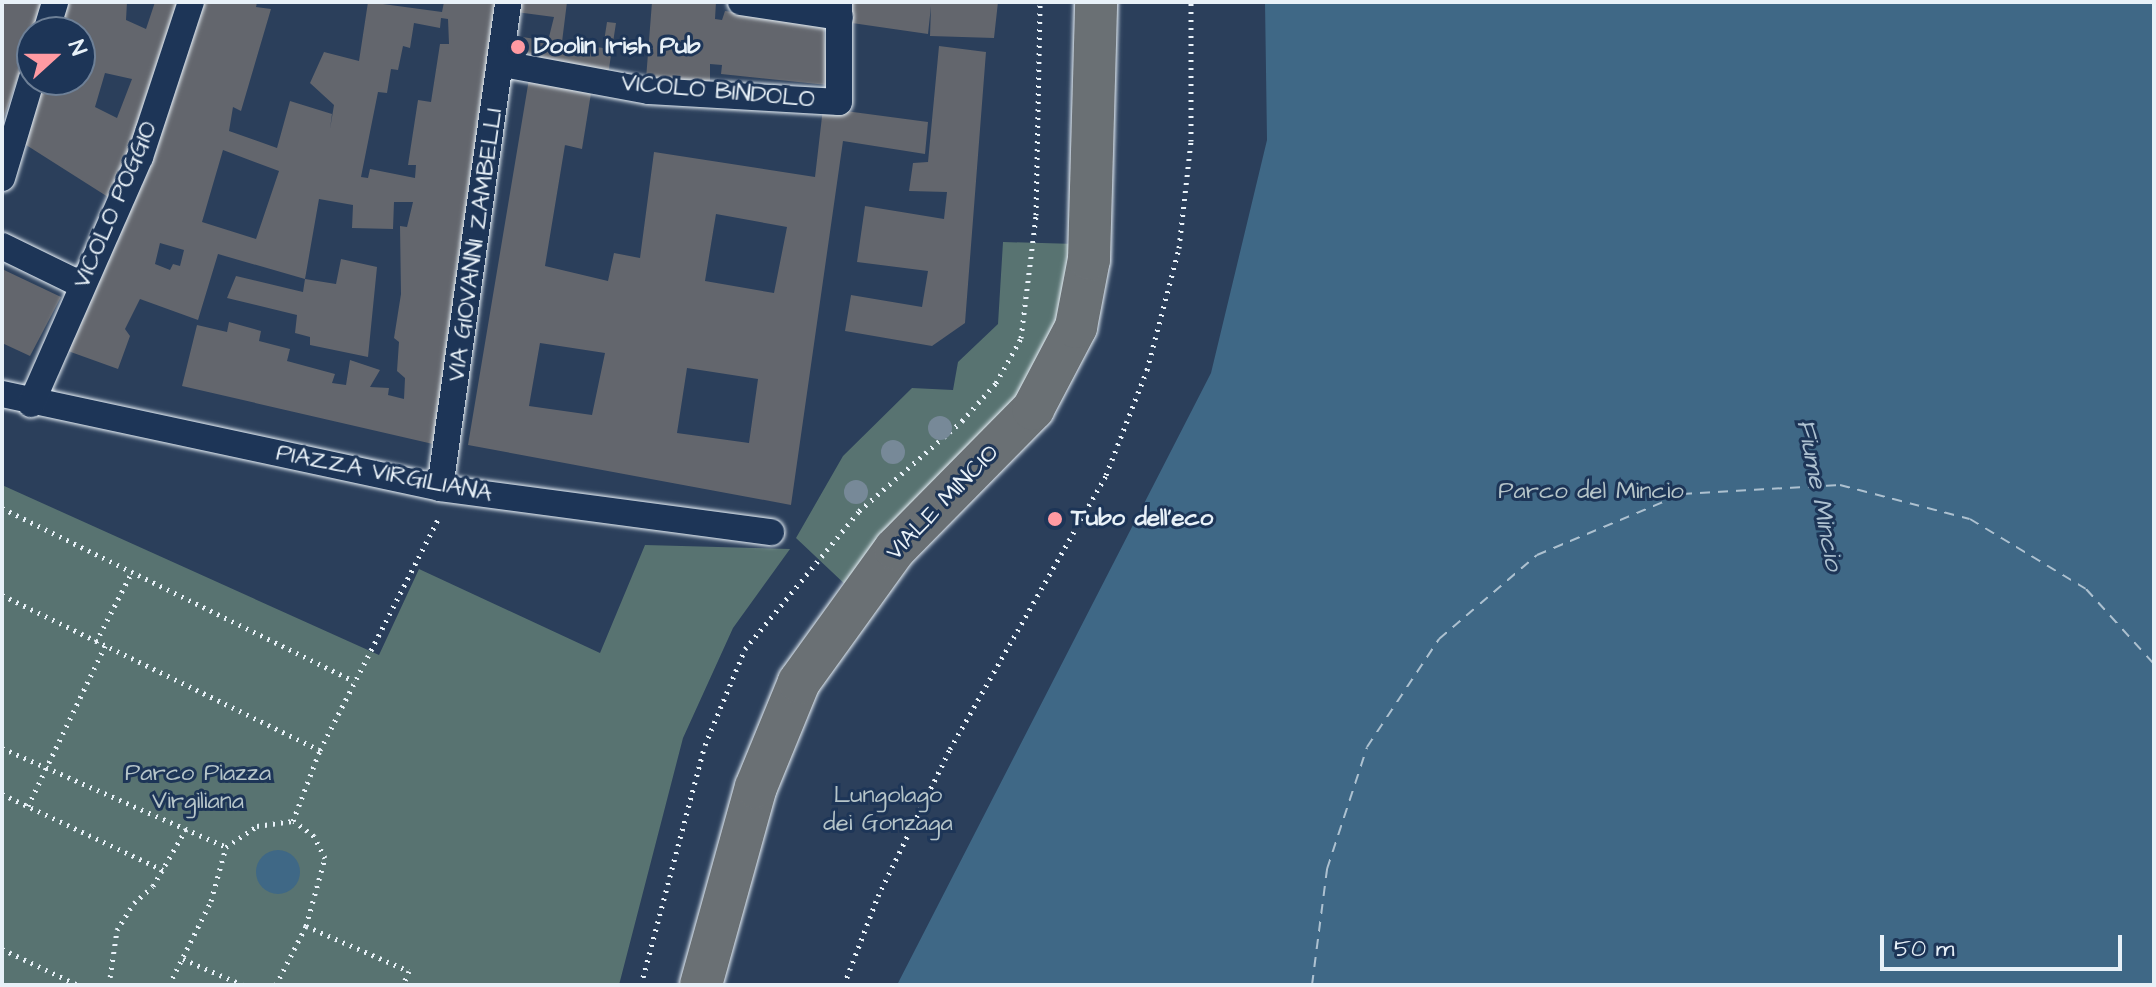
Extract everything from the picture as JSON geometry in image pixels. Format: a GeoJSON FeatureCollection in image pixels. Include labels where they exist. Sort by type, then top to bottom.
{"type":"FeatureCollection","features":[{"type":"Feature","properties":{"kind":"main road","name":"VIALE MINCIO"},"geometry":{"type":"LineString","coordinates":[[701,985],[756,787],[799,682],[895,549],[1033,409],[1076,327],[1089,259],[1096,2]]}},
{"type":"Feature","properties":{"kind":"street","name":"VICOLO POGGIO"},"geometry":{"type":"LineString","coordinates":[[31,404],[140,157],[191,2]]}},
{"type":"Feature","properties":{"kind":"street","name":"VIA GIOVANNI ZAMBELLI"},"geometry":{"type":"LineString","coordinates":[[440,488],[503,64],[508,2]]}},
{"type":"Feature","properties":{"kind":"street"},"geometry":{"type":"LineString","coordinates":[[741,2],[840,10]]}},
{"type":"Feature","properties":{"kind":"street","name":"VICOLO BINDOLO"},"geometry":{"type":"LineString","coordinates":[[503,64],[649,91],[839,102],[840,10]]}},
{"type":"Feature","properties":{"kind":"street"},"geometry":{"type":"LineString","coordinates":[[2,178],[27,96]]}},
{"type":"Feature","properties":{"kind":"street"},"geometry":{"type":"LineString","coordinates":[[2,246],[82,285]]}},
{"type":"Feature","properties":{"kind":"street","name":"PIAZZA VIRGILIANA"},"geometry":{"type":"LineString","coordinates":[[2,394],[31,404],[440,488],[771,532]]}},
{"type":"Feature","properties":{"kind":"path"},"geometry":{"type":"LineString","coordinates":[[641,985],[705,745],[745,649],[859,511],[971,411],[996,383],[1021,338],[1036,215],[1040,2]]}},
{"type":"Feature","properties":{"kind":"path"},"geometry":{"type":"LineString","coordinates":[[844,985],[878,896],[943,763],[1106,475],[1147,370],[1179,248],[1191,141],[1191,2]]}},
{"type":"Feature","properties":{"kind":"path"},"geometry":{"type":"LineString","coordinates":[[293,821],[320,750],[443,510],[440,488]]}},
{"type":"Feature","properties":{"kind":"path"},"geometry":{"type":"LineString","coordinates":[[2,508],[354,681]]}},
{"type":"Feature","properties":{"kind":"path"},"geometry":{"type":"LineString","coordinates":[[96,642],[132,572]]}},
{"type":"Feature","properties":{"kind":"path"},"geometry":{"type":"LineString","coordinates":[[2,595],[320,750]]}},
{"type":"Feature","properties":{"kind":"path"},"geometry":{"type":"LineString","coordinates":[[28,806],[105,646]]}},
{"type":"Feature","properties":{"kind":"path"},"geometry":{"type":"LineString","coordinates":[[2,748],[226,847]]}},
{"type":"Feature","properties":{"kind":"path"},"geometry":{"type":"LineString","coordinates":[[2,794],[163,870]]}},
{"type":"Feature","properties":{"kind":"path"},"geometry":{"type":"LineString","coordinates":[[169,985],[211,901],[226,847],[257,826],[293,821],[314,836],[325,858],[306,926],[276,985]]}},
{"type":"Feature","properties":{"kind":"path"},"geometry":{"type":"LineString","coordinates":[[109,985],[117,930],[163,870],[186,829]]}},
{"type":"Feature","properties":{"kind":"path"},"geometry":{"type":"LineString","coordinates":[[306,926],[409,971],[403,985]]}},
{"type":"Feature","properties":{"kind":"path"},"geometry":{"type":"LineString","coordinates":[[2,949],[78,985]]}},
{"type":"Feature","properties":{"kind":"path"},"geometry":{"type":"LineString","coordinates":[[183,959],[243,985]]}},
{"type":"Feature","properties":{"kind":"green space"},"geometry":{"type":"Polygon","coordinates":[[[1003,242],[1076,244],[1068,302],[1015,407],[849,588],[796,538],[843,456],[912,388],[953,390],[958,362],[998,324],[1003,242]]]}},
{"type":"Feature","properties":{"kind":"green space","name":"Parco Piazza Virgiliana"},"geometry":{"type":"Polygon","coordinates":[[[2,485],[379,655],[419,569],[600,653],[645,545],[790,549],[733,628],[683,738],[619,985],[2,985],[2,485]]]}},
{"type":"Feature","properties":{"kind":"water","name":"Parco del Mincio"},"geometry":{"type":"Polygon","coordinates":[[[1265,2],[2154,2],[2154,985],[897,985],[1211,373],[1267,140],[1265,2]]]}},
{"type":"Feature","properties":{"kind":"water"},"geometry":{"type":"Polygon","coordinates":[[[278,850],[293,857],[300,872],[293,887],[278,894],[263,887],[256,872],[263,857],[278,850]]]}},
{"type":"Feature","properties":{"kind":"building"},"geometry":{"type":"Polygon","coordinates":[[[2,2],[44,2],[39,16],[16,16],[16,83],[2,123],[2,2]]]}},
{"type":"Feature","properties":{"kind":"building"},"geometry":{"type":"Polygon","coordinates":[[[69,2],[127,2],[126,20],[146,29],[155,2],[179,2],[138,128],[108,197],[23,143],[38,96],[96,96],[96,16],[64,16],[69,2]],[[105,73],[95,107],[117,118],[132,79],[105,73]]]}},
{"type":"Feature","properties":{"kind":"building"},"geometry":{"type":"Polygon","coordinates":[[[201,2],[257,2],[256,7],[271,9],[241,111],[233,107],[229,131],[277,148],[290,101],[332,114],[330,129],[334,105],[310,83],[324,52],[359,61],[368,2],[442,12],[444,2],[499,2],[433,444],[182,386],[197,325],[227,332],[229,322],[261,331],[259,341],[290,349],[287,361],[335,374],[332,383],[346,385],[350,360],[380,370],[370,387],[389,388],[388,395],[404,399],[405,378],[397,371],[399,342],[394,338],[401,294],[400,226],[407,227],[413,202],[394,202],[393,229],[352,228],[353,205],[319,199],[305,279],[218,254],[198,320],[140,299],[125,329],[130,336],[118,369],[68,351],[201,2]],[[441,18],[440,28],[414,23],[410,48],[403,46],[398,70],[391,69],[387,93],[378,92],[361,177],[368,178],[370,169],[415,178],[416,165],[408,165],[418,100],[431,102],[440,44],[449,44],[448,19],[441,18]],[[223,150],[202,222],[256,239],[279,171],[223,150]],[[160,243],[155,264],[170,270],[173,264],[180,266],[184,250],[160,243]]]}},
{"type":"Feature","properties":{"kind":"building"},"geometry":{"type":"Polygon","coordinates":[[[518,2],[567,2],[562,42],[603,48],[607,22],[616,23],[608,75],[513,60],[516,36],[548,41],[554,17],[516,12],[518,2]]]}},
{"type":"Feature","properties":{"kind":"building"},"geometry":{"type":"Polygon","coordinates":[[[652,2],[716,2],[715,19],[722,20],[725,11],[824,25],[827,85],[721,74],[722,65],[710,64],[710,86],[646,79],[652,2]]]}},
{"type":"Feature","properties":{"kind":"building"},"geometry":{"type":"Polygon","coordinates":[[[844,2],[998,2],[994,38],[930,36],[931,6],[928,34],[845,22],[844,2]]]}},
{"type":"Feature","properties":{"kind":"building"},"geometry":{"type":"Polygon","coordinates":[[[939,46],[986,52],[965,323],[932,346],[845,331],[851,295],[922,307],[928,271],[857,262],[865,206],[944,219],[947,192],[909,191],[913,163],[928,162],[939,46]]]}},
{"type":"Feature","properties":{"kind":"building"},"geometry":{"type":"Polygon","coordinates":[[[529,79],[592,87],[582,149],[565,145],[545,266],[608,281],[614,253],[640,258],[654,152],[815,177],[823,108],[928,122],[925,154],[843,141],[791,505],[468,445],[529,79]],[[716,214],[705,281],[774,293],[787,227],[716,214]],[[540,343],[529,406],[592,415],[605,353],[540,343]],[[687,368],[677,433],[749,443],[758,379],[687,368]]]}},
{"type":"Feature","properties":{"kind":"building"},"geometry":{"type":"Polygon","coordinates":[[[341,259],[377,267],[368,357],[310,345],[310,337],[295,333],[297,315],[227,298],[236,276],[303,292],[305,279],[336,284],[341,259]]]}},
{"type":"Feature","properties":{"kind":"building"},"geometry":{"type":"Polygon","coordinates":[[[2,269],[61,297],[30,356],[2,343],[2,269]]]}},
{"type":"Feature","properties":{"kind":"ferry route"},"geometry":{"type":"LineString","coordinates":[[1312,985],[1327,869],[1367,747],[1439,639],[1537,555],[1682,494],[1840,485],[1970,519],[2086,589],[2154,664]]}},
{"type":"Feature","properties":{"kind":"place","name":"Doolin Irish Pub"},"geometry":{"type":"Point","coordinates":[518,47]}},
{"type":"Feature","properties":{"kind":"place","name":"Tubo dell'eco"},"geometry":{"type":"Point","coordinates":[1055,519]}},
{"type":"Feature","properties":{"kind":"water label","name":"Fiume Mincio"},"geometry":{"type":"Point","coordinates":[1819,495]}},
{"type":"Feature","properties":{"kind":"park label","name":"Lungolago dei Gonzaga"},"geometry":{"type":"Point","coordinates":[888,810]}}]}
